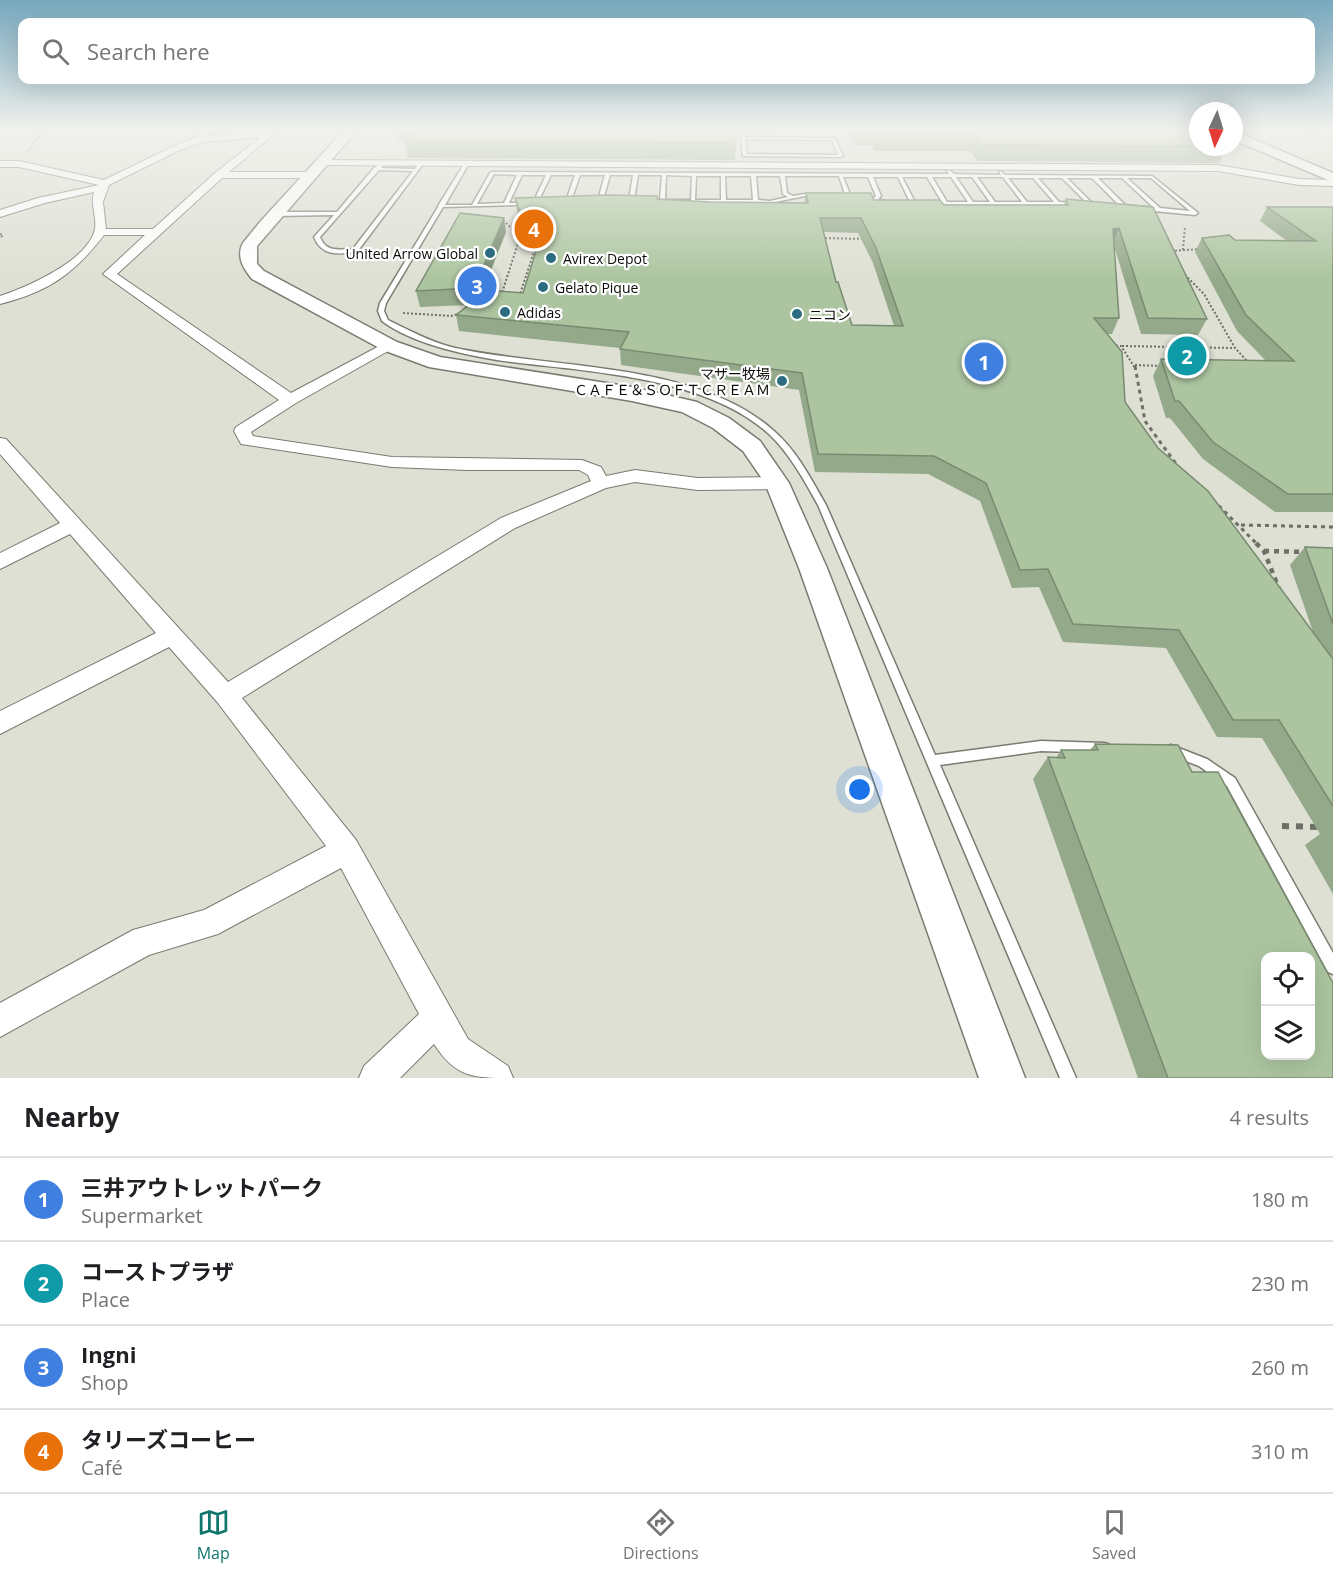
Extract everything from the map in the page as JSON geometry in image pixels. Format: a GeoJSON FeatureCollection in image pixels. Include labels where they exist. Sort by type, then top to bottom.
{"type":"FeatureCollection","features":[{"type":"Feature","properties":{"kind":"street"},"geometry":{"type":"LineString","coordinates":[[80,179],[103,185]]}},
{"type":"Feature","properties":{"kind":"street"},"geometry":{"type":"LineString","coordinates":[[0,214],[42,200],[103,185],[114,179]]}},
{"type":"Feature","properties":{"kind":"street"},"geometry":{"type":"LineString","coordinates":[[214,179],[109,274],[290,400]]}},
{"type":"Feature","properties":{"kind":"street"},"geometry":{"type":"LineString","coordinates":[[307,179],[249,246],[249,265],[258,275],[390,346],[436,363],[546,373],[689,407],[721,423],[752,446],[777,483],[818,579],[1002,1078]]}},
{"type":"Feature","properties":{"kind":"street"},"geometry":{"type":"LineString","coordinates":[[1283,179],[1299,182],[1333,181]]}},
{"type":"Feature","properties":{"kind":"street"},"geometry":{"type":"LineString","coordinates":[[0,300],[48,280],[75,263],[90,250],[100,232],[97,204],[103,185]]}},
{"type":"Feature","properties":{"kind":"street"},"geometry":{"type":"LineString","coordinates":[[100,232],[155,232]]}},
{"type":"Feature","properties":{"kind":"street"},"geometry":{"type":"LineString","coordinates":[[390,346],[290,400],[242,431],[248,440],[392,462],[467,465],[582,465],[595,471],[601,483]]}},
{"type":"Feature","properties":{"kind":"street"},"geometry":{"type":"LineString","coordinates":[[0,442],[170,636],[226,696],[346,850],[456,1051],[496,1078]]}},
{"type":"Feature","properties":{"kind":"street"},"geometry":{"type":"LineString","coordinates":[[226,696],[508,523],[601,483],[635,476],[698,484],[777,483]]}},
{"type":"Feature","properties":{"kind":"street"},"geometry":{"type":"LineString","coordinates":[[0,562],[73,524]]}},
{"type":"Feature","properties":{"kind":"street"},"geometry":{"type":"LineString","coordinates":[[0,723],[170,636]]}},
{"type":"Feature","properties":{"kind":"street"},"geometry":{"type":"LineString","coordinates":[[0,1021],[144,941],[208,924],[346,850]]}},
{"type":"Feature","properties":{"kind":"street"},"geometry":{"type":"LineString","coordinates":[[376,1078],[438,1018]]}},
{"type":"Feature","properties":{"kind":"lane"},"geometry":{"type":"LineString","coordinates":[[367,179],[317,237],[320,245],[329,251],[355,251],[410,179]]}},
{"type":"Feature","properties":{"kind":"lane"},"geometry":{"type":"LineString","coordinates":[[457,179],[383,303],[381,311],[385,321],[408,333],[447,347],[546,373],[657,380],[695,390],[740,410],[769,430],[793,456],[822,506],[1068,1078]]}},
{"type":"Feature","properties":{"kind":"lane"},"geometry":{"type":"LineString","coordinates":[[474,206],[489,179]]}},
{"type":"Feature","properties":{"kind":"lane"},"geometry":{"type":"LineString","coordinates":[[506,206],[517,179]]}},
{"type":"Feature","properties":{"kind":"lane"},"geometry":{"type":"LineString","coordinates":[[536,204],[546,179]]}},
{"type":"Feature","properties":{"kind":"lane"},"geometry":{"type":"LineString","coordinates":[[568,203],[576,179]]}},
{"type":"Feature","properties":{"kind":"lane"},"geometry":{"type":"LineString","coordinates":[[600,202],[603,179]]}},
{"type":"Feature","properties":{"kind":"lane"},"geometry":{"type":"LineString","coordinates":[[631,201],[635,179]]}},
{"type":"Feature","properties":{"kind":"lane"},"geometry":{"type":"LineString","coordinates":[[662,201],[664,179]]}},
{"type":"Feature","properties":{"kind":"lane"},"geometry":{"type":"LineString","coordinates":[[693,201],[694,179]]}},
{"type":"Feature","properties":{"kind":"lane"},"geometry":{"type":"LineString","coordinates":[[723,179],[724,202]]}},
{"type":"Feature","properties":{"kind":"lane"},"geometry":{"type":"LineString","coordinates":[[754,179],[756,202]]}},
{"type":"Feature","properties":{"kind":"lane"},"geometry":{"type":"LineString","coordinates":[[783,179],[785,194],[792,197]]}},
{"type":"Feature","properties":{"kind":"lane"},"geometry":{"type":"LineString","coordinates":[[813,179],[817,195]]}},
{"type":"Feature","properties":{"kind":"lane"},"geometry":{"type":"LineString","coordinates":[[842,179],[848,195]]}},
{"type":"Feature","properties":{"kind":"lane"},"geometry":{"type":"LineString","coordinates":[[872,179],[879,196],[875,200]]}},
{"type":"Feature","properties":{"kind":"lane"},"geometry":{"type":"LineString","coordinates":[[901,179],[913,203]]}},
{"type":"Feature","properties":{"kind":"lane"},"geometry":{"type":"LineString","coordinates":[[931,179],[945,203]]}},
{"type":"Feature","properties":{"kind":"lane"},"geometry":{"type":"LineString","coordinates":[[954,179],[970,203]]}},
{"type":"Feature","properties":{"kind":"lane"},"geometry":{"type":"LineString","coordinates":[[976,179],[993,203]]}},
{"type":"Feature","properties":{"kind":"lane"},"geometry":{"type":"LineString","coordinates":[[1006,179],[1024,204]]}},
{"type":"Feature","properties":{"kind":"lane"},"geometry":{"type":"LineString","coordinates":[[1037,179],[1058,204]]}},
{"type":"Feature","properties":{"kind":"lane"},"geometry":{"type":"LineString","coordinates":[[1066,179],[1091,204]]}},
{"type":"Feature","properties":{"kind":"lane"},"geometry":{"type":"LineString","coordinates":[[1096,179],[1124,207]]}},
{"type":"Feature","properties":{"kind":"lane"},"geometry":{"type":"LineString","coordinates":[[1126,179],[1160,211]]}},
{"type":"Feature","properties":{"kind":"lane"},"geometry":{"type":"LineString","coordinates":[[440,206],[631,201],[770,202],[792,197],[848,195],[888,203],[1091,204],[1195,213],[1155,179]]}},
{"type":"Feature","properties":{"kind":"lane"},"geometry":{"type":"LineString","coordinates":[[275,214],[338,213]]}},
{"type":"Feature","properties":{"kind":"lane"},"geometry":{"type":"LineString","coordinates":[[932,761],[1041,746],[1116,748]]}},
{"type":"Feature","properties":{"kind":"lane"},"geometry":{"type":"LineString","coordinates":[[1157,749],[1166,749],[1195,757],[1215,768],[1231,782],[1333,967]]}},
{"type":"Feature","properties":{"kind":"path"},"geometry":{"type":"LineString","coordinates":[[500,217],[520,237],[550,237]]}},
{"type":"Feature","properties":{"kind":"path"},"geometry":{"type":"LineString","coordinates":[[1183,250],[1185,222]]}},
{"type":"Feature","properties":{"kind":"path"},"geometry":{"type":"LineString","coordinates":[[0,234],[3,235],[0,239]]}},
{"type":"Feature","properties":{"kind":"path"},"geometry":{"type":"LineString","coordinates":[[509,299],[500,299],[520,237]]}},
{"type":"Feature","properties":{"kind":"path"},"geometry":{"type":"LineString","coordinates":[[519,299],[539,237]]}},
{"type":"Feature","properties":{"kind":"path"},"geometry":{"type":"LineString","coordinates":[[816,238],[865,239]]}},
{"type":"Feature","properties":{"kind":"path"},"geometry":{"type":"LineString","coordinates":[[1163,252],[1205,249]]}},
{"type":"Feature","properties":{"kind":"path"},"geometry":{"type":"LineString","coordinates":[[1179,269],[1204,294],[1235,348],[1251,366],[1240,366]]}},
{"type":"Feature","properties":{"kind":"path"},"geometry":{"type":"LineString","coordinates":[[394,310],[404,314],[451,316],[470,309]]}},
{"type":"Feature","properties":{"kind":"path"},"geometry":{"type":"LineString","coordinates":[[1110,344],[1235,348]]}},
{"type":"Feature","properties":{"kind":"path"},"geometry":{"type":"LineString","coordinates":[[1121,346],[1135,365],[1145,421],[1180,468]]}},
{"type":"Feature","properties":{"kind":"path"},"geometry":{"type":"LineString","coordinates":[[1135,365],[1170,366]]}},
{"type":"Feature","properties":{"kind":"path"},"geometry":{"type":"LineString","coordinates":[[1206,493],[1241,525],[1264,551],[1280,591]]}},
{"type":"Feature","properties":{"kind":"path"},"geometry":{"type":"LineString","coordinates":[[1241,525],[1333,527]]}},
{"type":"Feature","properties":{"kind":"path"},"geometry":{"type":"LineString","coordinates":[[1264,551],[1310,552]]}},
{"type":"Feature","properties":{"kind":"path"},"geometry":{"type":"LineString","coordinates":[[1282,826],[1323,827]]}},
{"type":"Feature","properties":{"kind":"building"},"geometry":{"type":"Polygon","coordinates":[[[806,193],[871,193],[874,200],[940,200],[944,205],[1068,205],[1066,199],[1153,207],[1207,319],[1148,318],[1119,228],[1113,229],[1119,318],[1094,318],[1122,352],[1125,402],[1158,448],[1208,491],[1333,659],[1333,806],[1279,720],[1233,720],[1179,630],[1073,624],[1048,569],[1020,570],[986,483],[934,456],[818,454],[802,373],[620,349],[629,332],[456,315],[488,290],[523,293],[547,216],[522,217],[515,198],[608,195],[657,196],[657,199],[711,202],[808,203],[806,193]],[[820,218],[836,282],[838,282],[852,325],[903,326],[876,248],[861,218],[820,218]]]}},
{"type":"Feature","properties":{"kind":"building"},"geometry":{"type":"Polygon","coordinates":[[[1267,207],[1333,207],[1333,494],[1288,494],[1213,442],[1179,401],[1175,401],[1161,359],[1294,361],[1246,315],[1202,238],[1229,235],[1235,240],[1316,241],[1267,207]]]}},
{"type":"Feature","properties":{"kind":"building"},"geometry":{"type":"Polygon","coordinates":[[[460,213],[504,218],[474,288],[416,291],[460,213]]]}},
{"type":"Feature","properties":{"kind":"building"},"geometry":{"type":"Polygon","coordinates":[[[1305,547],[1333,548],[1333,624],[1305,547]]]}},
{"type":"Feature","properties":{"kind":"building"},"geometry":{"type":"Polygon","coordinates":[[[1095,744],[1178,745],[1192,772],[1218,772],[1333,983],[1333,1078],[1168,1078],[1048,757],[1065,758],[1061,750],[1098,750],[1095,744]]]}},
{"type":"Feature","properties":{"kind":"place","name":"タリーズコーヒー"},"geometry":{"type":"Point","coordinates":[534,229]}},
{"type":"Feature","properties":{"kind":"place","name":"United Arrow Global"},"geometry":{"type":"Point","coordinates":[490,253]}},
{"type":"Feature","properties":{"kind":"place","name":"Avirex Depot"},"geometry":{"type":"Point","coordinates":[551,258]}},
{"type":"Feature","properties":{"kind":"place","name":"Ingni"},"geometry":{"type":"Point","coordinates":[477,286]}},
{"type":"Feature","properties":{"kind":"place","name":"Gelato Pique"},"geometry":{"type":"Point","coordinates":[543,287]}},
{"type":"Feature","properties":{"kind":"place","name":"Adidas"},"geometry":{"type":"Point","coordinates":[505,312]}},
{"type":"Feature","properties":{"kind":"place","name":"ニコン"},"geometry":{"type":"Point","coordinates":[797,314]}},
{"type":"Feature","properties":{"kind":"place","name":"コーストプラザ"},"geometry":{"type":"Point","coordinates":[1187,356]}},
{"type":"Feature","properties":{"kind":"place","name":"三井アウトレットパーク"},"geometry":{"type":"Point","coordinates":[984,362]}},
{"type":"Feature","properties":{"kind":"place","name":"マザー牧場 ＣＡＦＥ＆ＳＯＦＴＣＲＥＡＭ"},"geometry":{"type":"Point","coordinates":[782,381]}}]}
